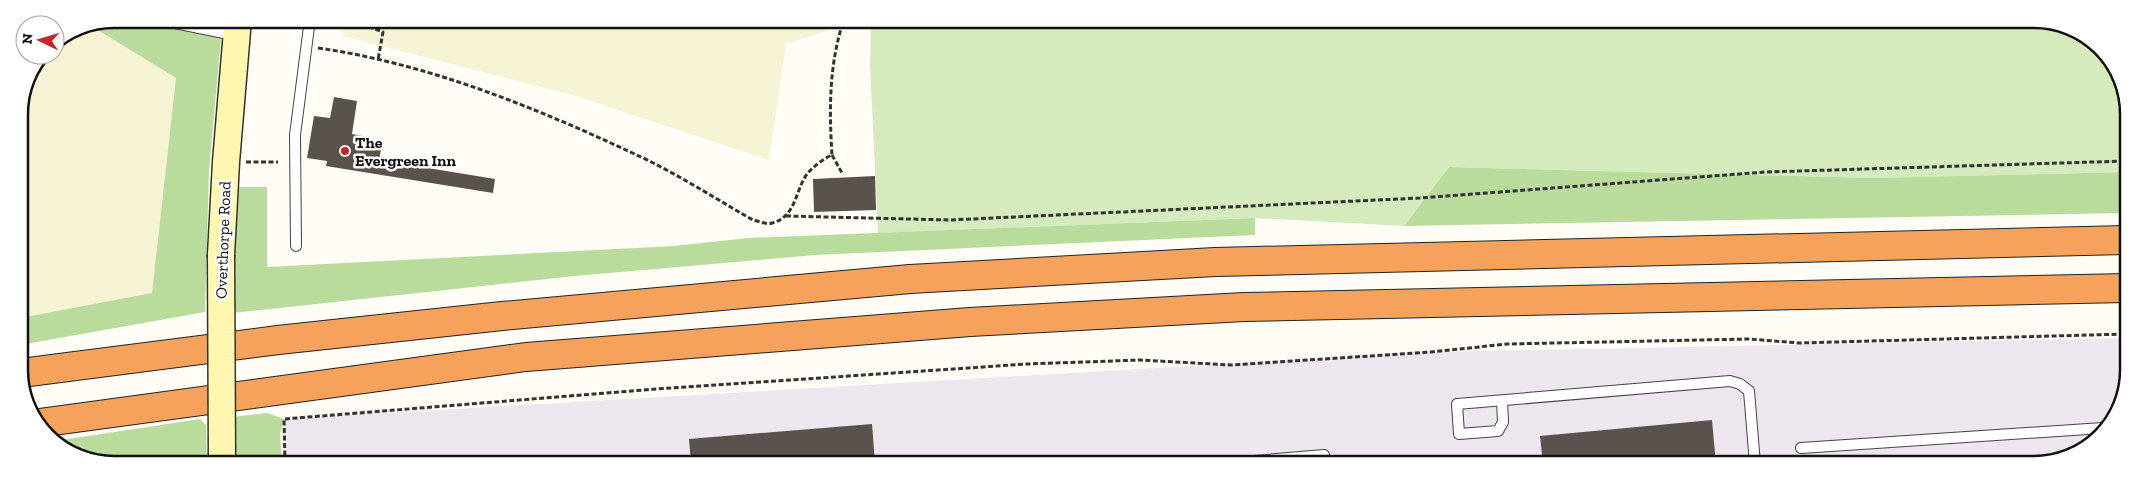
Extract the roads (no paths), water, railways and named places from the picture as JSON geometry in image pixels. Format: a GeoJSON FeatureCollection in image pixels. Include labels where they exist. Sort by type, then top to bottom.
{"type":"FeatureCollection","features":[{"type":"Feature","properties":{"kind":"highway"},"geometry":{"type":"LineString","coordinates":[[28,372],[307,337],[910,279],[1216,262],[2120,240]]}},
{"type":"Feature","properties":{"kind":"highway"},"geometry":{"type":"LineString","coordinates":[[45,422],[526,357],[970,322],[1244,307],[2120,288]]}},
{"type":"Feature","properties":{"kind":"street","name":"Overthorpe Road"},"geometry":{"type":"LineString","coordinates":[[222,456],[221,255],[237,28]]}},
{"type":"Feature","properties":{"kind":"lane"},"geometry":{"type":"LineString","coordinates":[[296,246],[295,135],[309,28]]}},
{"type":"Feature","properties":{"kind":"lane"},"geometry":{"type":"LineString","coordinates":[[1502,400],[1504,422],[1498,431],[1459,434],[1457,404],[1502,400],[1730,381],[1740,384],[1749,391],[1755,455]]}},
{"type":"Feature","properties":{"kind":"lane"},"geometry":{"type":"LineString","coordinates":[[1801,448],[2096,428]]}},
{"type":"Feature","properties":{"kind":"lane"},"geometry":{"type":"LineString","coordinates":[[1320,455],[1324,455]]}},
{"type":"Feature","properties":{"kind":"place","name":"The Evergreen Inn"},"geometry":{"type":"Point","coordinates":[345,151]}}]}
